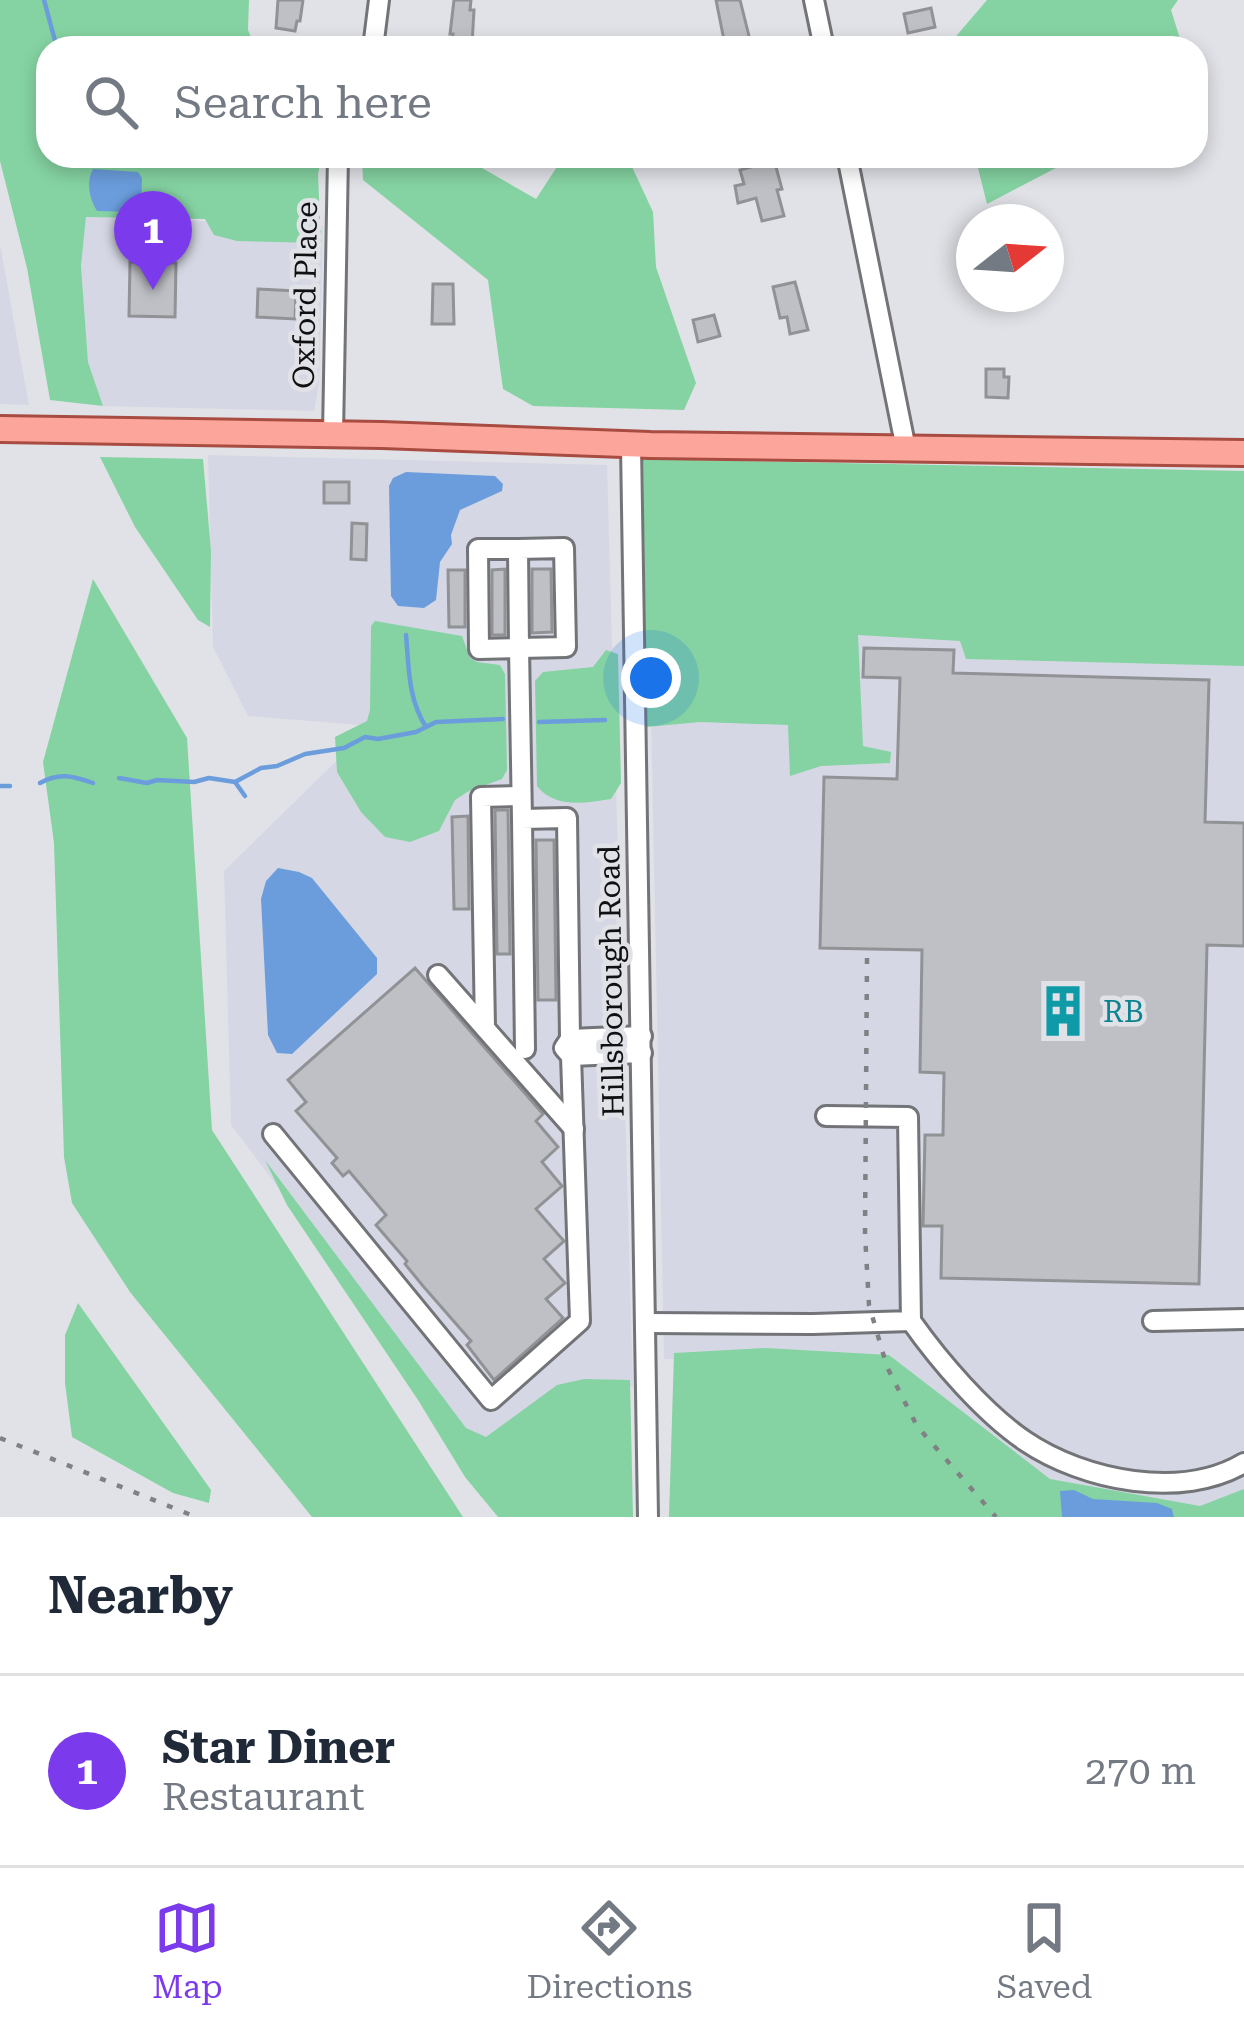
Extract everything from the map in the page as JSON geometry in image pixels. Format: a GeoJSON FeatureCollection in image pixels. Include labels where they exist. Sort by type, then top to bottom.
{"type":"FeatureCollection","features":[{"type":"Feature","properties":{"kind":"main road"},"geometry":{"type":"LineString","coordinates":[[0,429],[631,445],[1244,453]]}},
{"type":"Feature","properties":{"kind":"street"},"geometry":{"type":"LineString","coordinates":[[374,36],[379,0]]}},
{"type":"Feature","properties":{"kind":"street"},"geometry":{"type":"LineString","coordinates":[[814,0],[822,36]]}},
{"type":"Feature","properties":{"kind":"street","name":"Oxford Place"},"geometry":{"type":"LineString","coordinates":[[333,434],[338,168]]}},
{"type":"Feature","properties":{"kind":"street"},"geometry":{"type":"LineString","coordinates":[[849,168],[906,449]]}},
{"type":"Feature","properties":{"kind":"street","name":"Hillsborough Road"},"geometry":{"type":"LineString","coordinates":[[631,445],[649,1517]]}},
{"type":"Feature","properties":{"kind":"street"},"geometry":{"type":"LineString","coordinates":[[564,548],[566,647],[519,648],[479,649],[478,549],[564,548]]}},
{"type":"Feature","properties":{"kind":"street"},"geometry":{"type":"LineString","coordinates":[[518,549],[525,1049]]}},
{"type":"Feature","properties":{"kind":"street"},"geometry":{"type":"LineString","coordinates":[[485,1028],[481,797],[521,796]]}},
{"type":"Feature","properties":{"kind":"street"},"geometry":{"type":"LineString","coordinates":[[273,1134],[490,1400],[580,1321],[568,1048],[567,818],[522,818]]}},
{"type":"Feature","properties":{"kind":"street"},"geometry":{"type":"LineString","coordinates":[[438,975],[574,1129]]}},
{"type":"Feature","properties":{"kind":"street"},"geometry":{"type":"LineString","coordinates":[[505,1050],[642,1045]]}},
{"type":"Feature","properties":{"kind":"street"},"geometry":{"type":"LineString","coordinates":[[826,1116],[908,1117],[911,1321],[934,1353],[1004,1425],[1028,1444],[1068,1463],[1155,1484],[1223,1476],[1244,1463]]}},
{"type":"Feature","properties":{"kind":"street"},"geometry":{"type":"LineString","coordinates":[[1153,1321],[1244,1319]]}},
{"type":"Feature","properties":{"kind":"street"},"geometry":{"type":"LineString","coordinates":[[647,1323],[911,1321]]}},
{"type":"Feature","properties":{"kind":"shaded area"},"geometry":{"type":"Polygon","coordinates":[[[86,216],[323,226],[319,384],[314,411],[103,406],[88,362],[81,266],[86,216]]]}},
{"type":"Feature","properties":{"kind":"shaded area"},"geometry":{"type":"Polygon","coordinates":[[[0,244],[29,405],[0,404],[0,244]]]}},
{"type":"Feature","properties":{"kind":"shaded area"},"geometry":{"type":"Polygon","coordinates":[[[208,455],[607,465],[633,1387],[565,1384],[479,1453],[231,1125],[224,871],[372,726],[248,716],[213,647],[208,455]]]}},
{"type":"Feature","properties":{"kind":"shaded area"},"geometry":{"type":"Polygon","coordinates":[[[649,618],[1244,630],[1244,1511],[1046,1513],[861,1357],[664,1359],[649,618]]]}},
{"type":"Feature","properties":{"kind":"green space"},"geometry":{"type":"Polygon","coordinates":[[[0,0],[249,0],[250,36],[36,36],[36,168],[319,168],[321,243],[237,241],[214,235],[205,219],[86,217],[81,266],[88,362],[103,406],[50,400],[27,268],[0,161],[0,0]]]}},
{"type":"Feature","properties":{"kind":"green space"},"geometry":{"type":"Polygon","coordinates":[[[987,0],[1178,0],[1171,10],[1179,36],[956,36],[987,0]]]}},
{"type":"Feature","properties":{"kind":"green space"},"geometry":{"type":"Polygon","coordinates":[[[362,168],[482,168],[536,199],[556,168],[633,168],[653,212],[656,267],[696,383],[684,410],[533,406],[503,389],[488,280],[363,180],[362,168]]]}},
{"type":"Feature","properties":{"kind":"green space"},"geometry":{"type":"Polygon","coordinates":[[[978,168],[1056,168],[987,204],[978,168]]]}},
{"type":"Feature","properties":{"kind":"green space"},"geometry":{"type":"Polygon","coordinates":[[[100,457],[203,459],[211,551],[210,627],[198,620],[135,527],[100,457]]]}},
{"type":"Feature","properties":{"kind":"green space"},"geometry":{"type":"Polygon","coordinates":[[[643,459],[1244,471],[1244,666],[966,659],[960,641],[858,635],[863,746],[891,752],[890,763],[821,766],[790,776],[788,725],[700,722],[647,727],[643,459]]]}},
{"type":"Feature","properties":{"kind":"green space"},"geometry":{"type":"Polygon","coordinates":[[[93,579],[187,738],[212,1130],[463,1517],[312,1517],[130,1292],[72,1203],[64,1157],[54,843],[43,762],[93,579]]]}},
{"type":"Feature","properties":{"kind":"green space"},"geometry":{"type":"Polygon","coordinates":[[[375,621],[462,636],[470,658],[500,665],[505,674],[507,770],[502,779],[455,800],[439,831],[410,842],[385,837],[361,812],[337,772],[335,737],[367,721],[370,710],[371,626],[375,621]]]}},
{"type":"Feature","properties":{"kind":"green space"},"geometry":{"type":"Polygon","coordinates":[[[606,650],[618,654],[621,783],[611,799],[562,801],[537,786],[535,681],[543,672],[593,667],[606,650]]]}},
{"type":"Feature","properties":{"kind":"green space"},"geometry":{"type":"Polygon","coordinates":[[[265,1160],[466,1428],[486,1437],[557,1385],[584,1379],[630,1380],[633,1517],[498,1517],[465,1477],[287,1205],[265,1160]]]}},
{"type":"Feature","properties":{"kind":"green space"},"geometry":{"type":"Polygon","coordinates":[[[78,1303],[211,1490],[209,1503],[173,1493],[72,1437],[65,1335],[78,1303]]]}},
{"type":"Feature","properties":{"kind":"green space"},"geometry":{"type":"Polygon","coordinates":[[[766,1348],[889,1355],[1050,1479],[1200,1506],[1244,1489],[1244,1517],[669,1517],[674,1353],[766,1348]]]}},
{"type":"Feature","properties":{"kind":"water"},"geometry":{"type":"Polygon","coordinates":[[[93,169],[138,172],[141,208],[97,211],[89,190],[93,169]]]}},
{"type":"Feature","properties":{"kind":"water"},"geometry":{"type":"Polygon","coordinates":[[[406,472],[495,476],[503,484],[502,491],[460,510],[452,544],[440,562],[436,600],[424,608],[398,606],[391,596],[389,486],[393,478],[406,472]]]}},
{"type":"Feature","properties":{"kind":"water"},"geometry":{"type":"Polygon","coordinates":[[[278,868],[312,878],[377,958],[377,974],[292,1054],[277,1053],[268,1035],[261,899],[266,881],[278,868]]]}},
{"type":"Feature","properties":{"kind":"water"},"geometry":{"type":"Polygon","coordinates":[[[1074,1490],[1093,1499],[1157,1503],[1172,1509],[1174,1517],[1062,1517],[1060,1491],[1074,1490]]]}},
{"type":"Feature","properties":{"kind":"building"},"geometry":{"type":"Polygon","coordinates":[[[278,0],[303,0],[295,31],[276,28],[278,0]]]}},
{"type":"Feature","properties":{"kind":"building"},"geometry":{"type":"Polygon","coordinates":[[[454,0],[471,0],[473,36],[450,34],[454,0]]]}},
{"type":"Feature","properties":{"kind":"building"},"geometry":{"type":"Polygon","coordinates":[[[716,0],[740,0],[749,36],[723,36],[716,0]]]}},
{"type":"Feature","properties":{"kind":"building"},"geometry":{"type":"Polygon","coordinates":[[[931,8],[935,27],[908,33],[904,14],[931,8]]]}},
{"type":"Feature","properties":{"kind":"building"},"geometry":{"type":"Polygon","coordinates":[[[776,168],[784,216],[762,221],[756,198],[738,203],[735,186],[744,184],[740,170],[776,168]]]}},
{"type":"Feature","properties":{"kind":"building"},"geometry":{"type":"Polygon","coordinates":[[[130,262],[176,263],[175,317],[129,316],[130,262]]]}},
{"type":"Feature","properties":{"kind":"building"},"geometry":{"type":"Polygon","coordinates":[[[795,282],[808,330],[790,334],[787,317],[780,318],[773,287],[795,282]]]}},
{"type":"Feature","properties":{"kind":"building"},"geometry":{"type":"Polygon","coordinates":[[[433,284],[453,284],[454,324],[432,324],[433,284]]]}},
{"type":"Feature","properties":{"kind":"building"},"geometry":{"type":"Polygon","coordinates":[[[258,289],[296,291],[295,319],[257,317],[258,289]]]}},
{"type":"Feature","properties":{"kind":"building"},"geometry":{"type":"Polygon","coordinates":[[[714,315],[720,336],[698,342],[693,320],[714,315]]]}},
{"type":"Feature","properties":{"kind":"building"},"geometry":{"type":"Polygon","coordinates":[[[986,369],[1004,369],[1004,377],[1009,377],[1008,398],[986,397],[986,369]]]}},
{"type":"Feature","properties":{"kind":"building"},"geometry":{"type":"Polygon","coordinates":[[[324,482],[349,482],[349,503],[324,503],[324,482]]]}},
{"type":"Feature","properties":{"kind":"building"},"geometry":{"type":"Polygon","coordinates":[[[352,523],[367,524],[366,560],[351,559],[352,523]]]}},
{"type":"Feature","properties":{"kind":"building"},"geometry":{"type":"Polygon","coordinates":[[[505,569],[505,635],[492,635],[492,570],[505,569]]]}},
{"type":"Feature","properties":{"kind":"building"},"geometry":{"type":"Polygon","coordinates":[[[532,569],[551,569],[552,632],[532,633],[532,569]]]}},
{"type":"Feature","properties":{"kind":"building"},"geometry":{"type":"Polygon","coordinates":[[[448,570],[465,570],[465,627],[449,627],[448,570]]]}},
{"type":"Feature","properties":{"kind":"building","name":"RB"},"geometry":{"type":"Polygon","coordinates":[[[864,648],[954,650],[953,673],[1209,680],[1205,822],[1244,823],[1244,946],[1207,945],[1199,1284],[941,1278],[942,1226],[923,1226],[925,1135],[943,1135],[944,1073],[920,1072],[922,950],[820,948],[824,777],[897,779],[900,678],[863,677],[864,648]]]}},
{"type":"Feature","properties":{"kind":"building"},"geometry":{"type":"Polygon","coordinates":[[[495,810],[508,810],[510,954],[497,954],[495,810]]]}},
{"type":"Feature","properties":{"kind":"building"},"geometry":{"type":"Polygon","coordinates":[[[468,816],[469,909],[454,909],[452,817],[468,816]]]}},
{"type":"Feature","properties":{"kind":"building"},"geometry":{"type":"Polygon","coordinates":[[[536,840],[554,840],[556,1000],[538,1000],[536,840]]]}},
{"type":"Feature","properties":{"kind":"building"},"geometry":{"type":"Polygon","coordinates":[[[415,968],[543,1114],[536,1121],[558,1147],[542,1162],[562,1186],[536,1209],[564,1241],[544,1259],[565,1283],[546,1299],[563,1318],[494,1380],[467,1345],[471,1341],[376,1225],[386,1215],[349,1171],[343,1176],[332,1163],[337,1158],[296,1111],[306,1102],[288,1080],[415,968]]]}},
{"type":"Feature","properties":{"kind":"waterway"},"geometry":{"type":"LineString","coordinates":[[44,0],[54,36]]}},
{"type":"Feature","properties":{"kind":"waterway"},"geometry":{"type":"LineString","coordinates":[[406,635],[413,694],[426,727]]}},
{"type":"Feature","properties":{"kind":"waterway"},"geometry":{"type":"LineString","coordinates":[[119,778],[147,783],[209,778],[235,782],[261,768],[344,748],[365,737],[416,732],[436,722],[503,719]]}},
{"type":"Feature","properties":{"kind":"waterway"},"geometry":{"type":"LineString","coordinates":[[539,722],[605,720]]}},
{"type":"Feature","properties":{"kind":"waterway"},"geometry":{"type":"LineString","coordinates":[[40,783],[66,776],[93,783]]}},
{"type":"Feature","properties":{"kind":"waterway"},"geometry":{"type":"LineString","coordinates":[[235,782],[245,796]]}},
{"type":"Feature","properties":{"kind":"waterway"},"geometry":{"type":"LineString","coordinates":[[0,786],[10,786]]}},
{"type":"Feature","properties":{"kind":"railway"},"geometry":{"type":"LineString","coordinates":[[867,958],[869,1305],[887,1367],[917,1426],[996,1517]]}},
{"type":"Feature","properties":{"kind":"railway"},"geometry":{"type":"LineString","coordinates":[[0,1438],[196,1517]]}},
{"type":"Feature","properties":{"kind":"place","name":"Star Diner"},"geometry":{"type":"Point","coordinates":[153,290]}},
{"type":"Feature","properties":{"kind":"place","name":"RB"},"geometry":{"type":"Point","coordinates":[1063,1011]}}]}
